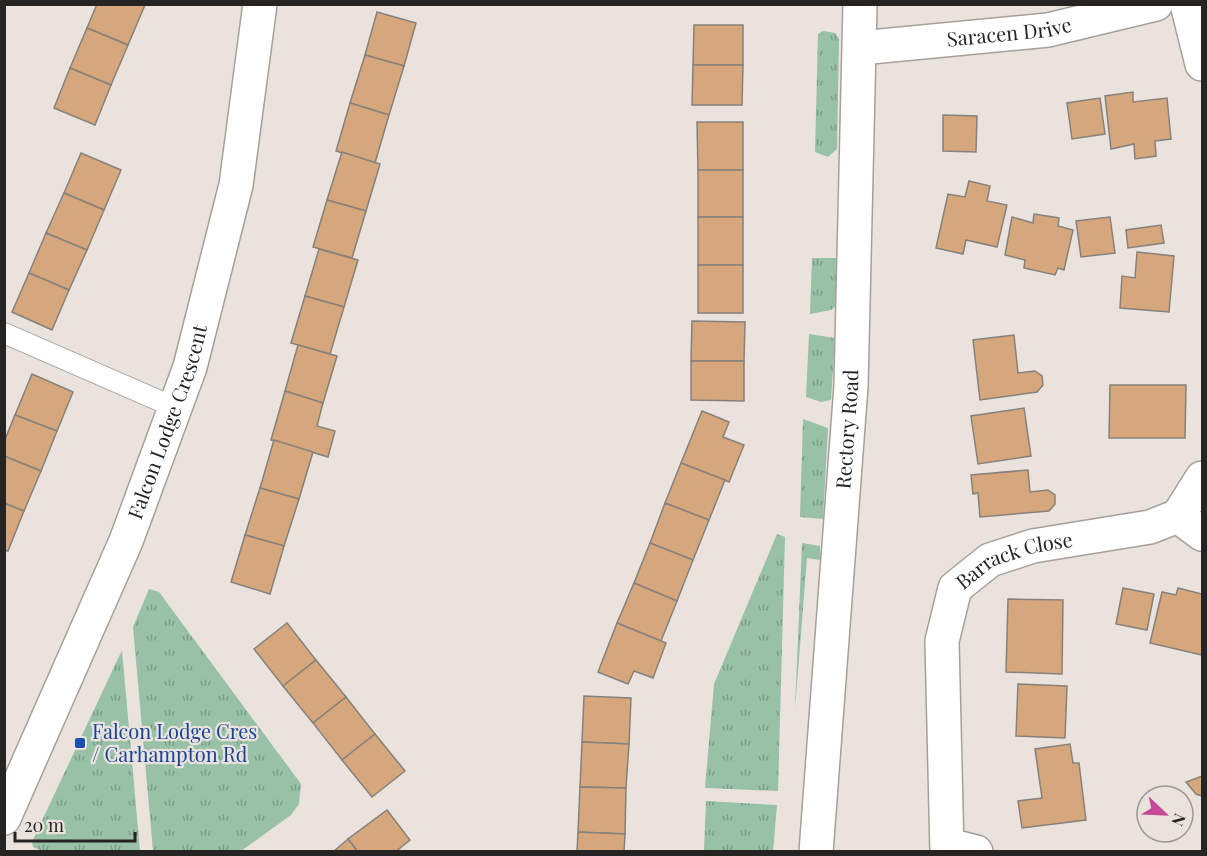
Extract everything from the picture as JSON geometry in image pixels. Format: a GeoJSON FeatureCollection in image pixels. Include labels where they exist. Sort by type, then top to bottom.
{"type":"FeatureCollection","features":[{"type":"Feature","properties":{"kind":"street","name":"Falcon Lodge Crescent"},"geometry":{"type":"LineString","coordinates":[[4,818],[126,541],[190,367],[236,185],[260,4]]}},
{"type":"Feature","properties":{"kind":"street","name":"Rectory Road"},"geometry":{"type":"LineString","coordinates":[[816,852],[851,386],[860,4]]}},
{"type":"Feature","properties":{"kind":"street","name":"Saracen Drive"},"geometry":{"type":"LineString","coordinates":[[860,48],[1048,30],[1156,4]]}},
{"type":"Feature","properties":{"kind":"street"},"geometry":{"type":"LineString","coordinates":[[1187,4],[1203,64]]}},
{"type":"Feature","properties":{"kind":"street","name":"Barrack Close"},"geometry":{"type":"LineString","coordinates":[[957,849],[942,641],[955,588],[990,560],[1033,546],[1150,527],[1190,525],[1203,478]]}},
{"type":"Feature","properties":{"kind":"lane"},"geometry":{"type":"LineString","coordinates":[[4,333],[176,408]]}},
{"type":"Feature","properties":{"kind":"green space"},"geometry":{"type":"Polygon","coordinates":[[[823,31],[835,33],[839,39],[837,149],[828,157],[815,152],[818,34],[823,31]]]}},
{"type":"Feature","properties":{"kind":"green space"},"geometry":{"type":"Polygon","coordinates":[[[812,258],[836,258],[836,306],[831,310],[810,314],[812,258]]]}},
{"type":"Feature","properties":{"kind":"green space"},"geometry":{"type":"Polygon","coordinates":[[[809,334],[835,338],[831,400],[821,402],[806,397],[809,334]]]}},
{"type":"Feature","properties":{"kind":"green space"},"geometry":{"type":"Polygon","coordinates":[[[803,419],[828,428],[823,519],[800,517],[803,419]]]}},
{"type":"Feature","properties":{"kind":"green space"},"geometry":{"type":"Polygon","coordinates":[[[777,534],[785,537],[778,791],[705,788],[714,684],[777,534]]]}},
{"type":"Feature","properties":{"kind":"green space"},"geometry":{"type":"Polygon","coordinates":[[[802,543],[820,546],[820,560],[807,558],[795,709],[802,543]]]}},
{"type":"Feature","properties":{"kind":"green space"},"geometry":{"type":"Polygon","coordinates":[[[149,589],[159,592],[301,784],[299,804],[291,815],[241,851],[153,851],[133,627],[149,589]]]}},
{"type":"Feature","properties":{"kind":"green space"},"geometry":{"type":"Polygon","coordinates":[[[122,650],[140,851],[42,851],[33,847],[32,842],[122,650]]]}},
{"type":"Feature","properties":{"kind":"green space"},"geometry":{"type":"Polygon","coordinates":[[[706,801],[777,805],[773,851],[704,851],[706,801]]]}},
{"type":"Feature","properties":{"kind":"building"},"geometry":{"type":"Polygon","coordinates":[[[97,4],[145,5],[128,45],[87,28],[97,4]]]}},
{"type":"Feature","properties":{"kind":"building"},"geometry":{"type":"Polygon","coordinates":[[[377,12],[416,23],[404,66],[365,55],[377,12]]]}},
{"type":"Feature","properties":{"kind":"building"},"geometry":{"type":"Polygon","coordinates":[[[694,25],[743,25],[743,65],[693,65],[694,25]]]}},
{"type":"Feature","properties":{"kind":"building"},"geometry":{"type":"Polygon","coordinates":[[[87,28],[128,45],[111,85],[70,68],[87,28]]]}},
{"type":"Feature","properties":{"kind":"building"},"geometry":{"type":"Polygon","coordinates":[[[365,55],[404,66],[389,115],[350,103],[365,55]]]}},
{"type":"Feature","properties":{"kind":"building"},"geometry":{"type":"Polygon","coordinates":[[[693,65],[743,65],[742,105],[692,105],[693,65]]]}},
{"type":"Feature","properties":{"kind":"building"},"geometry":{"type":"Polygon","coordinates":[[[70,68],[111,85],[95,125],[54,108],[70,68]]]}},
{"type":"Feature","properties":{"kind":"building"},"geometry":{"type":"Polygon","coordinates":[[[1133,92],[1133,102],[1167,98],[1171,139],[1155,141],[1156,156],[1135,159],[1134,144],[1111,149],[1105,96],[1133,92]]]}},
{"type":"Feature","properties":{"kind":"building"},"geometry":{"type":"Polygon","coordinates":[[[1100,98],[1105,134],[1072,139],[1067,103],[1100,98]]]}},
{"type":"Feature","properties":{"kind":"building"},"geometry":{"type":"Polygon","coordinates":[[[350,103],[389,115],[375,163],[336,151],[350,103]]]}},
{"type":"Feature","properties":{"kind":"building"},"geometry":{"type":"Polygon","coordinates":[[[943,115],[977,116],[976,152],[943,151],[943,115]]]}},
{"type":"Feature","properties":{"kind":"building"},"geometry":{"type":"Polygon","coordinates":[[[697,122],[743,122],[743,170],[698,170],[697,122]]]}},
{"type":"Feature","properties":{"kind":"building"},"geometry":{"type":"Polygon","coordinates":[[[342,152],[380,164],[366,211],[327,200],[342,152]]]}},
{"type":"Feature","properties":{"kind":"building"},"geometry":{"type":"Polygon","coordinates":[[[81,153],[121,170],[104,210],[64,193],[81,153]]]}},
{"type":"Feature","properties":{"kind":"building"},"geometry":{"type":"Polygon","coordinates":[[[698,170],[743,170],[743,217],[698,217],[698,170]]]}},
{"type":"Feature","properties":{"kind":"building"},"geometry":{"type":"Polygon","coordinates":[[[969,181],[990,186],[987,201],[1007,205],[997,247],[966,240],[963,254],[936,248],[948,194],[965,197],[969,181]]]}},
{"type":"Feature","properties":{"kind":"building"},"geometry":{"type":"Polygon","coordinates":[[[64,193],[104,210],[87,250],[46,233],[64,193]]]}},
{"type":"Feature","properties":{"kind":"building"},"geometry":{"type":"Polygon","coordinates":[[[327,200],[366,211],[352,258],[313,247],[327,200]]]}},
{"type":"Feature","properties":{"kind":"building"},"geometry":{"type":"Polygon","coordinates":[[[1034,214],[1059,218],[1058,226],[1073,230],[1064,270],[1058,268],[1055,275],[1024,268],[1025,260],[1005,255],[1012,217],[1033,223],[1034,214]]]}},
{"type":"Feature","properties":{"kind":"building"},"geometry":{"type":"Polygon","coordinates":[[[698,217],[743,217],[743,265],[698,265],[698,217]]]}},
{"type":"Feature","properties":{"kind":"building"},"geometry":{"type":"Polygon","coordinates":[[[1110,217],[1115,253],[1081,257],[1076,221],[1110,217]]]}},
{"type":"Feature","properties":{"kind":"building"},"geometry":{"type":"Polygon","coordinates":[[[1161,225],[1164,243],[1128,248],[1126,230],[1161,225]]]}},
{"type":"Feature","properties":{"kind":"building"},"geometry":{"type":"Polygon","coordinates":[[[46,233],[87,250],[69,290],[29,273],[46,233]]]}},
{"type":"Feature","properties":{"kind":"building"},"geometry":{"type":"Polygon","coordinates":[[[319,249],[358,260],[344,307],[305,296],[319,249]]]}},
{"type":"Feature","properties":{"kind":"building"},"geometry":{"type":"Polygon","coordinates":[[[1137,252],[1174,256],[1169,312],[1120,308],[1122,276],[1135,278],[1137,252]]]}},
{"type":"Feature","properties":{"kind":"building"},"geometry":{"type":"Polygon","coordinates":[[[698,265],[743,265],[743,313],[698,313],[698,265]]]}},
{"type":"Feature","properties":{"kind":"building"},"geometry":{"type":"Polygon","coordinates":[[[29,273],[69,290],[52,330],[12,312],[29,273]]]}},
{"type":"Feature","properties":{"kind":"building"},"geometry":{"type":"Polygon","coordinates":[[[305,296],[344,307],[330,354],[291,343],[305,296]]]}},
{"type":"Feature","properties":{"kind":"building"},"geometry":{"type":"Polygon","coordinates":[[[692,321],[745,322],[744,361],[691,361],[692,321]]]}},
{"type":"Feature","properties":{"kind":"building"},"geometry":{"type":"Polygon","coordinates":[[[1014,335],[1018,373],[1035,371],[1042,376],[1043,385],[1037,392],[980,400],[973,340],[1014,335]]]}},
{"type":"Feature","properties":{"kind":"building"},"geometry":{"type":"Polygon","coordinates":[[[298,345],[337,356],[323,403],[285,391],[298,345]]]}},
{"type":"Feature","properties":{"kind":"building"},"geometry":{"type":"Polygon","coordinates":[[[691,361],[744,361],[744,401],[691,400],[691,361]]]}},
{"type":"Feature","properties":{"kind":"building"},"geometry":{"type":"Polygon","coordinates":[[[32,374],[73,392],[57,431],[15,415],[32,374]]]}},
{"type":"Feature","properties":{"kind":"building"},"geometry":{"type":"Polygon","coordinates":[[[1110,385],[1186,385],[1185,438],[1109,438],[1110,385]]]}},
{"type":"Feature","properties":{"kind":"building"},"geometry":{"type":"Polygon","coordinates":[[[285,391],[323,403],[317,426],[335,431],[328,457],[271,440],[285,391]]]}},
{"type":"Feature","properties":{"kind":"building"},"geometry":{"type":"Polygon","coordinates":[[[1024,408],[1031,456],[978,464],[971,416],[1024,408]]]}},
{"type":"Feature","properties":{"kind":"building"},"geometry":{"type":"Polygon","coordinates":[[[702,411],[729,422],[723,437],[744,445],[729,482],[681,463],[702,411]]]}},
{"type":"Feature","properties":{"kind":"building"},"geometry":{"type":"Polygon","coordinates":[[[15,415],[57,431],[41,471],[4,456],[4,442],[15,415]]]}},
{"type":"Feature","properties":{"kind":"building"},"geometry":{"type":"Polygon","coordinates":[[[274,440],[313,452],[299,499],[260,488],[274,440]]]}},
{"type":"Feature","properties":{"kind":"building"},"geometry":{"type":"Polygon","coordinates":[[[4,456],[41,471],[24,511],[4,503],[4,456]]]}},
{"type":"Feature","properties":{"kind":"building"},"geometry":{"type":"Polygon","coordinates":[[[681,463],[725,480],[709,520],[665,503],[681,463]]]}},
{"type":"Feature","properties":{"kind":"building"},"geometry":{"type":"Polygon","coordinates":[[[1028,470],[1030,492],[1048,490],[1055,495],[1055,504],[1049,511],[980,517],[978,493],[973,494],[971,475],[1028,470]]]}},
{"type":"Feature","properties":{"kind":"building"},"geometry":{"type":"Polygon","coordinates":[[[260,488],[299,499],[284,546],[245,535],[260,488]]]}},
{"type":"Feature","properties":{"kind":"building"},"geometry":{"type":"Polygon","coordinates":[[[4,503],[24,511],[8,551],[4,550],[4,503]]]}},
{"type":"Feature","properties":{"kind":"building"},"geometry":{"type":"Polygon","coordinates":[[[665,503],[709,520],[693,560],[650,543],[665,503]]]}},
{"type":"Feature","properties":{"kind":"building"},"geometry":{"type":"Polygon","coordinates":[[[245,535],[284,546],[270,594],[231,582],[245,535]]]}},
{"type":"Feature","properties":{"kind":"building"},"geometry":{"type":"Polygon","coordinates":[[[650,543],[693,560],[677,601],[634,583],[650,543]]]}},
{"type":"Feature","properties":{"kind":"building"},"geometry":{"type":"Polygon","coordinates":[[[634,583],[677,601],[661,641],[617,623],[634,583]]]}},
{"type":"Feature","properties":{"kind":"building"},"geometry":{"type":"Polygon","coordinates":[[[1123,588],[1154,594],[1147,630],[1116,624],[1123,588]]]}},
{"type":"Feature","properties":{"kind":"building"},"geometry":{"type":"Polygon","coordinates":[[[1178,588],[1202,594],[1202,655],[1150,643],[1162,592],[1176,595],[1178,588]]]}},
{"type":"Feature","properties":{"kind":"building"},"geometry":{"type":"Polygon","coordinates":[[[1008,599],[1063,600],[1062,674],[1006,672],[1008,599]]]}},
{"type":"Feature","properties":{"kind":"building"},"geometry":{"type":"Polygon","coordinates":[[[287,623],[316,660],[283,686],[254,649],[287,623]]]}},
{"type":"Feature","properties":{"kind":"building"},"geometry":{"type":"Polygon","coordinates":[[[617,623],[666,643],[653,678],[634,671],[628,684],[598,672],[617,623]]]}},
{"type":"Feature","properties":{"kind":"building"},"geometry":{"type":"Polygon","coordinates":[[[316,660],[346,697],[313,723],[283,686],[316,660]]]}},
{"type":"Feature","properties":{"kind":"building"},"geometry":{"type":"Polygon","coordinates":[[[1018,684],[1067,686],[1065,738],[1016,736],[1018,684]]]}},
{"type":"Feature","properties":{"kind":"building"},"geometry":{"type":"Polygon","coordinates":[[[584,696],[631,698],[629,744],[582,742],[584,696]]]}},
{"type":"Feature","properties":{"kind":"building"},"geometry":{"type":"Polygon","coordinates":[[[346,697],[375,734],[342,760],[313,723],[346,697]]]}},
{"type":"Feature","properties":{"kind":"building"},"geometry":{"type":"Polygon","coordinates":[[[375,734],[405,771],[372,797],[342,760],[375,734]]]}},
{"type":"Feature","properties":{"kind":"building"},"geometry":{"type":"Polygon","coordinates":[[[582,742],[629,744],[626,788],[580,787],[582,742]]]}},
{"type":"Feature","properties":{"kind":"building"},"geometry":{"type":"Polygon","coordinates":[[[1070,744],[1073,763],[1079,763],[1086,820],[1022,828],[1018,801],[1042,798],[1035,749],[1070,744]]]}},
{"type":"Feature","properties":{"kind":"building"},"geometry":{"type":"Polygon","coordinates":[[[1202,776],[1202,796],[1195,793],[1195,784],[1186,782],[1202,776]]]}},
{"type":"Feature","properties":{"kind":"building"},"geometry":{"type":"Polygon","coordinates":[[[580,787],[626,788],[625,834],[578,832],[580,787]]]}},
{"type":"Feature","properties":{"kind":"building"},"geometry":{"type":"Polygon","coordinates":[[[387,810],[410,840],[395,852],[358,852],[348,839],[387,810]]]}},
{"type":"Feature","properties":{"kind":"building"},"geometry":{"type":"Polygon","coordinates":[[[578,832],[625,834],[624,852],[577,852],[578,832]]]}},
{"type":"Feature","properties":{"kind":"building"},"geometry":{"type":"Polygon","coordinates":[[[348,839],[358,852],[333,852],[348,839]]]}},
{"type":"Feature","properties":{"kind":"place","name":"Falcon Lodge Cres / Carhampton Rd"},"geometry":{"type":"Point","coordinates":[80,743]}}]}
